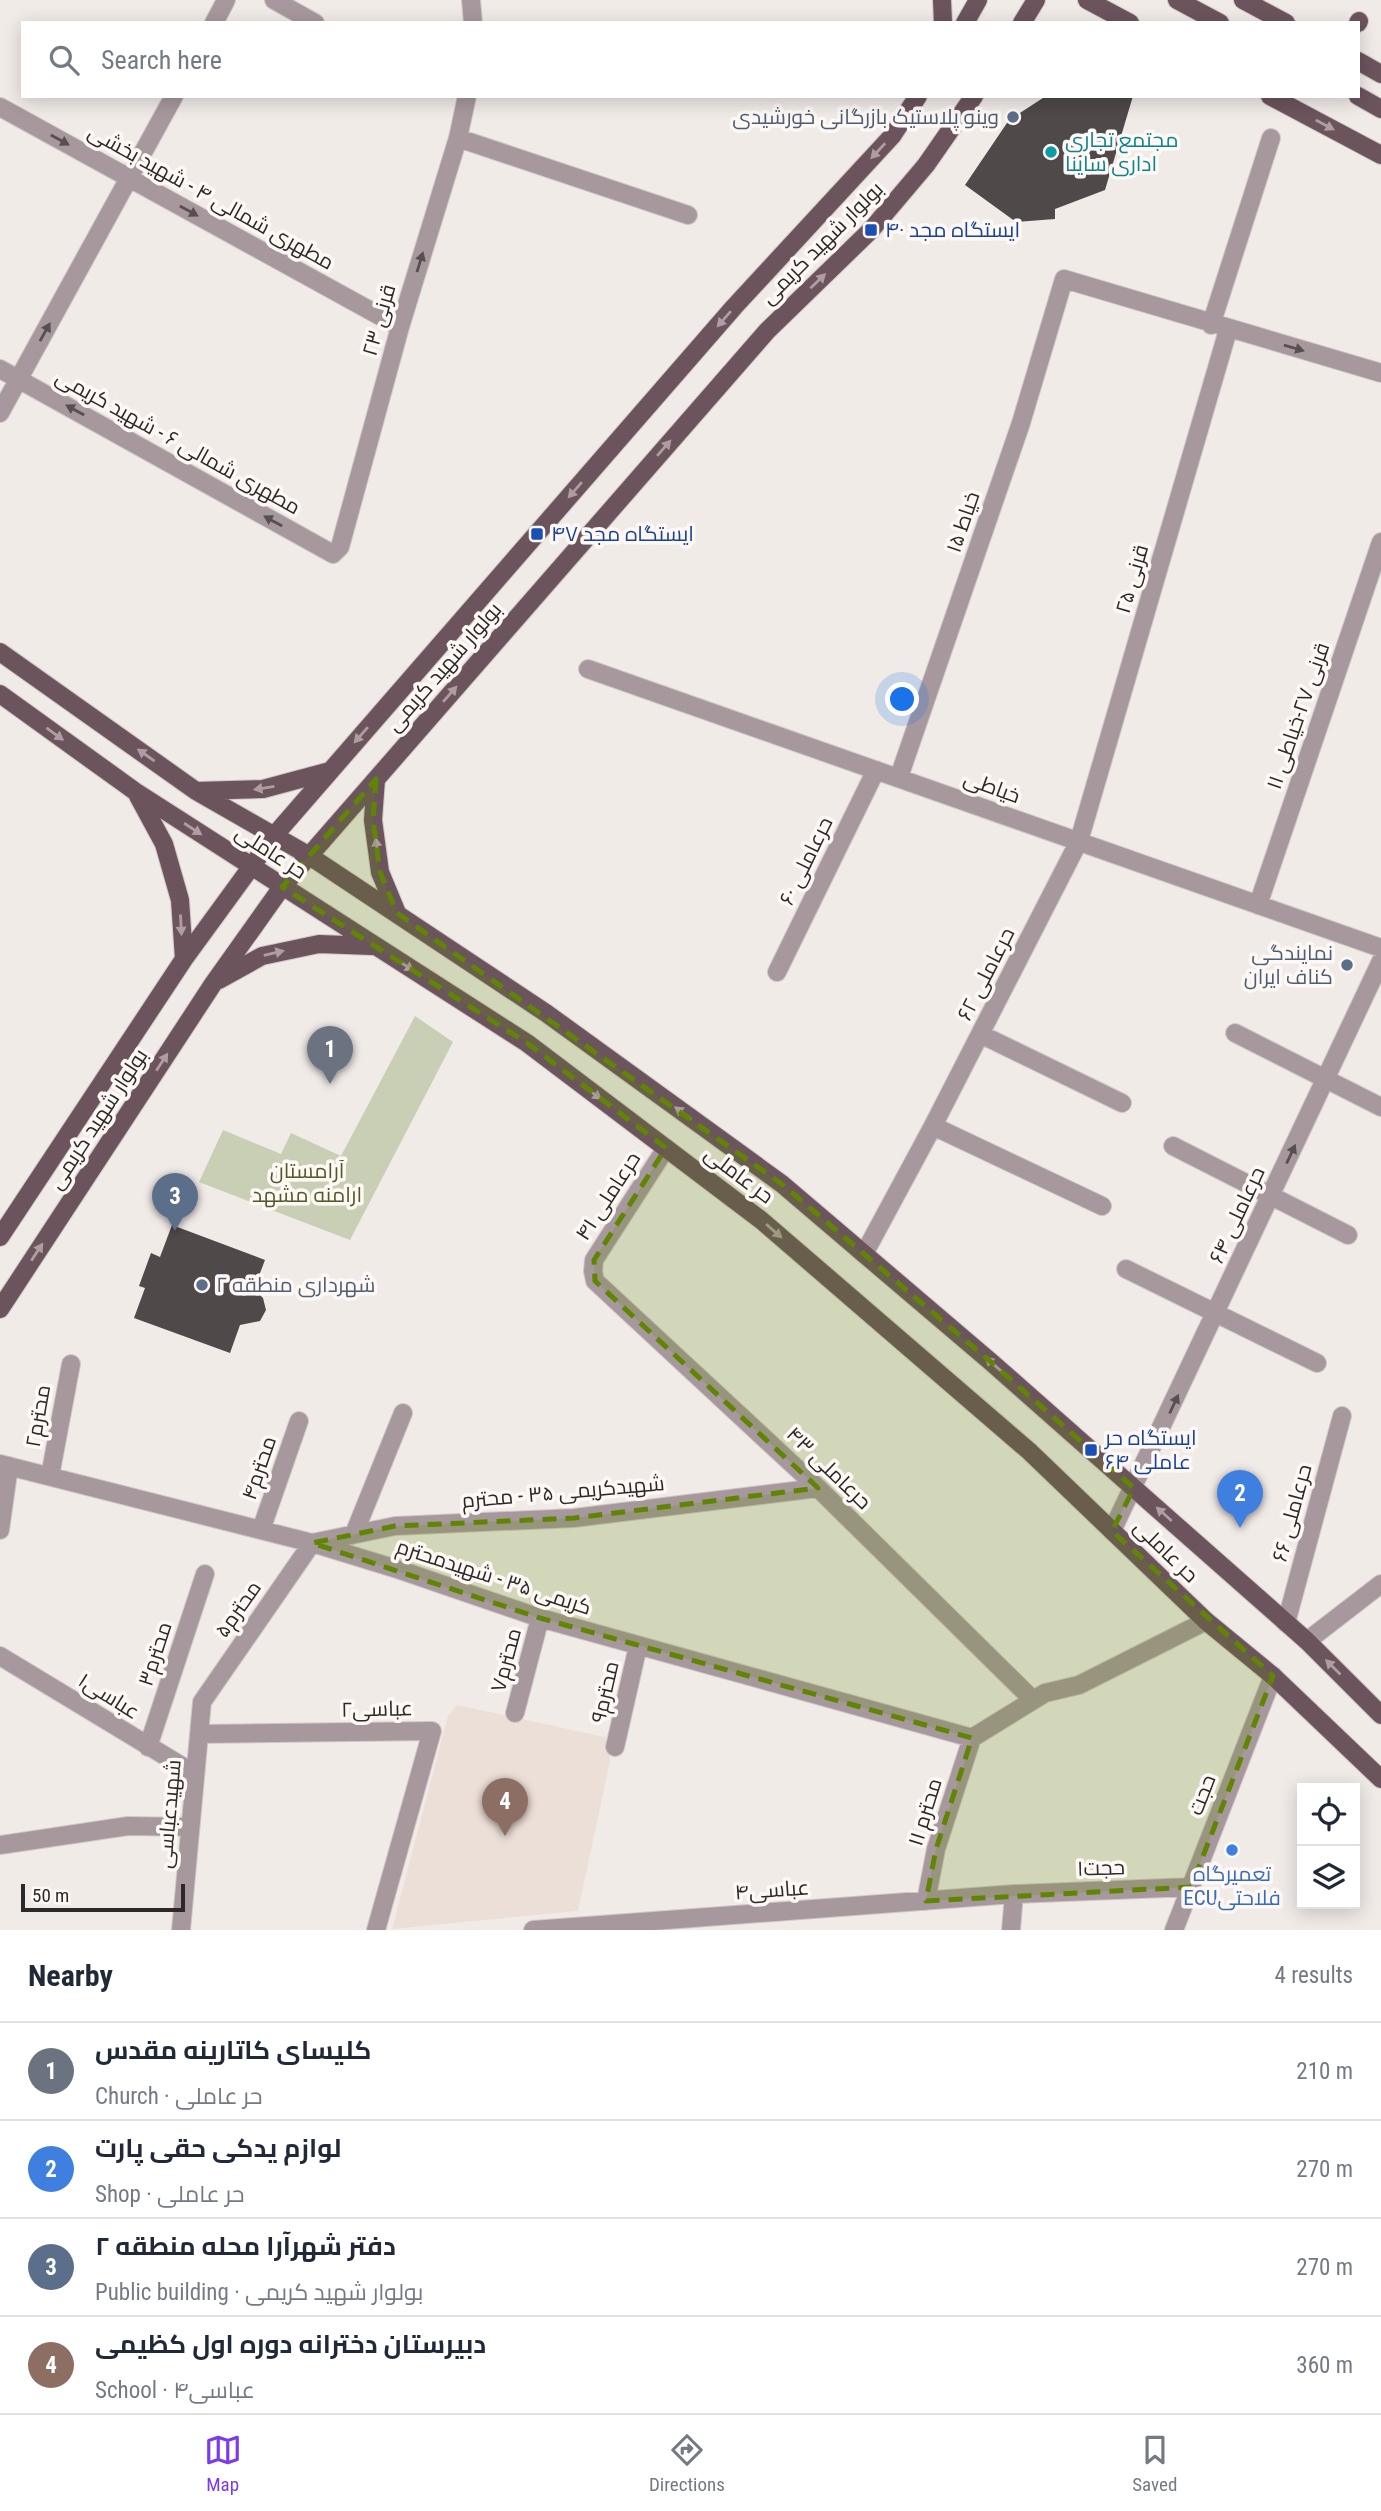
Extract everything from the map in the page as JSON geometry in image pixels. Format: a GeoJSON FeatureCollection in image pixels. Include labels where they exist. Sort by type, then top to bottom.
{"type":"FeatureCollection","features":[{"type":"Feature","properties":{"kind":"main road"},"geometry":{"type":"LineString","coordinates":[[942,0],[943,21]]}},
{"type":"Feature","properties":{"kind":"main road"},"geometry":{"type":"LineString","coordinates":[[966,21],[978,0]]}},
{"type":"Feature","properties":{"kind":"main road"},"geometry":{"type":"LineString","coordinates":[[1023,21],[1036,0]]}},
{"type":"Feature","properties":{"kind":"main road"},"geometry":{"type":"LineString","coordinates":[[1087,0],[1126,21]]}},
{"type":"Feature","properties":{"kind":"main road"},"geometry":{"type":"LineString","coordinates":[[1177,0],[1216,21]]}},
{"type":"Feature","properties":{"kind":"main road"},"geometry":{"type":"LineString","coordinates":[[1243,0],[1282,21]]}},
{"type":"Feature","properties":{"kind":"main road"},"geometry":{"type":"LineString","coordinates":[[1360,62],[1381,74]]}},
{"type":"Feature","properties":{"kind":"main road","name":"بولوار شهید کریمی"},"geometry":{"type":"LineString","coordinates":[[0,1237],[184,959],[273,836],[734,307],[892,136],[917,98]]}},
{"type":"Feature","properties":{"kind":"main road","name":"بولوار شهید کریمی"},"geometry":{"type":"LineString","coordinates":[[0,1309],[213,984],[282,887],[767,331],[871,230],[926,164],[973,98]]}},
{"type":"Feature","properties":{"kind":"main road"},"geometry":{"type":"LineString","coordinates":[[1274,98],[1381,155]]}},
{"type":"Feature","properties":{"kind":"main road"},"geometry":{"type":"LineString","coordinates":[[1360,98],[1381,109]]}},
{"type":"Feature","properties":{"kind":"main road","name":"حر عاملی"},"geometry":{"type":"LineString","coordinates":[[0,652],[196,791],[308,855],[546,1013],[782,1184],[1307,1641],[1381,1715]]}},
{"type":"Feature","properties":{"kind":"main road","name":"حر عاملی"},"geometry":{"type":"LineString","coordinates":[[0,694],[136,792],[527,1043],[761,1220],[1028,1451],[1206,1621],[1273,1676],[1381,1779]]}},
{"type":"Feature","properties":{"kind":"main road"},"geometry":{"type":"LineString","coordinates":[[196,791],[263,789],[330,771]]}},
{"type":"Feature","properties":{"kind":"main road"},"geometry":{"type":"LineString","coordinates":[[376,779],[373,820],[380,872],[397,913]]}},
{"type":"Feature","properties":{"kind":"main road"},"geometry":{"type":"LineString","coordinates":[[136,792],[164,844],[170,864],[180,900],[184,959]]}},
{"type":"Feature","properties":{"kind":"main road"},"geometry":{"type":"LineString","coordinates":[[213,984],[262,956],[319,944],[376,947]]}},
{"type":"Feature","properties":{"kind":"street"},"geometry":{"type":"LineString","coordinates":[[215,21],[226,0]]}},
{"type":"Feature","properties":{"kind":"street"},"geometry":{"type":"LineString","coordinates":[[274,0],[311,21]]}},
{"type":"Feature","properties":{"kind":"street"},"geometry":{"type":"LineString","coordinates":[[471,0],[473,21]]}},
{"type":"Feature","properties":{"kind":"street"},"geometry":{"type":"LineString","coordinates":[[0,413],[173,98]]}},
{"type":"Feature","properties":{"kind":"street","name":"قرنی ۲۳"},"geometry":{"type":"LineString","coordinates":[[333,554],[340,547],[400,327],[458,138],[466,101]]}},
{"type":"Feature","properties":{"kind":"street","name":"مطهری شمالی ۴ - شهید بخشی"},"geometry":{"type":"LineString","coordinates":[[0,107],[400,327]]}},
{"type":"Feature","properties":{"kind":"street"},"geometry":{"type":"LineString","coordinates":[[458,138],[688,215]]}},
{"type":"Feature","properties":{"kind":"street","name":"قرنی ۲۵"},"geometry":{"type":"LineString","coordinates":[[1079,841],[1271,138]]}},
{"type":"Feature","properties":{"kind":"street","name":"خیاط ۱۵"},"geometry":{"type":"LineString","coordinates":[[898,777],[1021,423],[1064,279],[1220,327]]}},
{"type":"Feature","properties":{"kind":"street"},"geometry":{"type":"LineString","coordinates":[[1220,327],[1381,373]]}},
{"type":"Feature","properties":{"kind":"street","name":"مطهری شمالی ۶ - شهید کریمی"},"geometry":{"type":"LineString","coordinates":[[0,369],[333,554]]}},
{"type":"Feature","properties":{"kind":"street","name":"قرنی ۲۷-خیاطی ۱۱"},"geometry":{"type":"LineString","coordinates":[[1258,905],[1381,542]]}},
{"type":"Feature","properties":{"kind":"street","name":"خیاطی"},"geometry":{"type":"LineString","coordinates":[[588,669],[1381,948]]}},
{"type":"Feature","properties":{"kind":"street","name":"حرعاملی ۶۰"},"geometry":{"type":"LineString","coordinates":[[778,972],[876,770]]}},
{"type":"Feature","properties":{"kind":"street","name":"حرعاملی ۶۲"},"geometry":{"type":"LineString","coordinates":[[864,1254],[1079,841]]}},
{"type":"Feature","properties":{"kind":"street","name":"حرعاملی ۶۴"},"geometry":{"type":"LineString","coordinates":[[1112,1531],[1381,961]]}},
{"type":"Feature","properties":{"kind":"street"},"geometry":{"type":"LineString","coordinates":[[980,1034],[1122,1103]]}},
{"type":"Feature","properties":{"kind":"street"},"geometry":{"type":"LineString","coordinates":[[1235,1034],[1381,1107]]}},
{"type":"Feature","properties":{"kind":"street"},"geometry":{"type":"LineString","coordinates":[[933,1126],[1102,1206]]}},
{"type":"Feature","properties":{"kind":"street"},"geometry":{"type":"LineString","coordinates":[[1172,1146],[1348,1235]]}},
{"type":"Feature","properties":{"kind":"street","name":"حرعاملی ۴۱"},"geometry":{"type":"LineString","coordinates":[[593,1271],[594,1260],[666,1148]]}},
{"type":"Feature","properties":{"kind":"street"},"geometry":{"type":"LineString","coordinates":[[1126,1269],[1317,1363]]}},
{"type":"Feature","properties":{"kind":"street","name":"حرعاملی ۴۳"},"geometry":{"type":"LineString","coordinates":[[593,1271],[595,1281],[818,1488],[1033,1700]]}},
{"type":"Feature","properties":{"kind":"street","name":"محترم۲"},"geometry":{"type":"LineString","coordinates":[[50,1476],[71,1364]]}},
{"type":"Feature","properties":{"kind":"street"},"geometry":{"type":"LineString","coordinates":[[354,1534],[403,1413]]}},
{"type":"Feature","properties":{"kind":"street","name":"حرعاملی ۶۶"},"geometry":{"type":"LineString","coordinates":[[1286,1623],[1342,1416]]}},
{"type":"Feature","properties":{"kind":"street","name":"محترم۴"},"geometry":{"type":"LineString","coordinates":[[261,1530],[299,1420]]}},
{"type":"Feature","properties":{"kind":"street"},"geometry":{"type":"LineString","coordinates":[[0,1530],[4,1465]]}},
{"type":"Feature","properties":{"kind":"street","name":"کریمی ۳۵ - شهیدمحترم"},"geometry":{"type":"LineString","coordinates":[[4,1465],[312,1543],[540,1618],[972,1738]]}},
{"type":"Feature","properties":{"kind":"street","name":"شهیدکریمی ۳۵ - محترم"},"geometry":{"type":"LineString","coordinates":[[312,1543],[395,1526],[574,1518],[818,1488]]}},
{"type":"Feature","properties":{"kind":"street","name":"محترم۵"},"geometry":{"type":"LineString","coordinates":[[202,1702],[312,1543]]}},
{"type":"Feature","properties":{"kind":"street","name":"محترم۳"},"geometry":{"type":"LineString","coordinates":[[148,1747],[205,1574]]}},
{"type":"Feature","properties":{"kind":"street"},"geometry":{"type":"LineString","coordinates":[[1307,1641],[1381,1584]]}},
{"type":"Feature","properties":{"kind":"street","name":"محترم۷"},"geometry":{"type":"LineString","coordinates":[[515,1713],[540,1618]]}},
{"type":"Feature","properties":{"kind":"street"},"geometry":{"type":"LineString","coordinates":[[972,1738],[1045,1693],[1079,1685],[1206,1621]]}},
{"type":"Feature","properties":{"kind":"street","name":"محترم۹"},"geometry":{"type":"LineString","coordinates":[[615,1748],[638,1646]]}},
{"type":"Feature","properties":{"kind":"street","name":"عباسی۱"},"geometry":{"type":"LineString","coordinates":[[0,1656],[195,1774]]}},
{"type":"Feature","properties":{"kind":"street","name":"حجت"},"geometry":{"type":"LineString","coordinates":[[1174,1930],[1273,1676]]}},
{"type":"Feature","properties":{"kind":"street","name":"شهیدعباسی"},"geometry":{"type":"LineString","coordinates":[[181,1930],[202,1702]]}},
{"type":"Feature","properties":{"kind":"street","name":"عباسی۲"},"geometry":{"type":"LineString","coordinates":[[199,1734],[432,1731],[376,1930]]}},
{"type":"Feature","properties":{"kind":"street","name":"محترم ۱۱"},"geometry":{"type":"LineString","coordinates":[[926,1901],[936,1849],[972,1738]]}},
{"type":"Feature","properties":{"kind":"street"},"geometry":{"type":"LineString","coordinates":[[0,1845],[128,1826],[190,1827]]}},
{"type":"Feature","properties":{"kind":"street","name":"حجت۱"},"geometry":{"type":"LineString","coordinates":[[1014,1894],[1191,1887]]}},
{"type":"Feature","properties":{"kind":"street"},"geometry":{"type":"LineString","coordinates":[[1011,1930],[1014,1894]]}},
{"type":"Feature","properties":{"kind":"street","name":"عباسی۴"},"geometry":{"type":"LineString","coordinates":[[533,1930],[1014,1894]]}},
{"type":"Feature","properties":{"kind":"highlighted area"},"geometry":{"type":"Polygon","coordinates":[[[376,779],[373,820],[380,872],[397,913],[782,1184],[991,1362],[1134,1488],[1112,1531],[1273,1676],[1191,1887],[926,1901],[936,1849],[972,1738],[540,1618],[312,1543],[395,1526],[574,1518],[818,1488],[595,1281],[594,1260],[666,1148],[527,1043],[282,887],[376,779]]]}},
{"type":"Feature","properties":{"kind":"shaded area"},"geometry":{"type":"Polygon","coordinates":[[[457,1705],[609,1738],[610,1761],[578,1911],[392,1929],[448,1716],[457,1705]]]}},
{"type":"Feature","properties":{"kind":"green space","name":"آرامستان ارامنه مشهد"},"geometry":{"type":"Polygon","coordinates":[[[415,1016],[453,1042],[350,1240],[199,1182],[223,1130],[281,1154],[291,1133],[341,1156],[415,1016]]]}},
{"type":"Feature","properties":{"kind":"building","name":"مجتمع تجاری اداری ساینا"},"geometry":{"type":"Polygon","coordinates":[[[1043,98],[1132,98],[1105,190],[1055,209],[1055,219],[1016,222],[965,185],[1009,120],[1043,98]]]}},
{"type":"Feature","properties":{"kind":"building"},"geometry":{"type":"Polygon","coordinates":[[[172,1225],[265,1260],[254,1289],[263,1298],[266,1310],[260,1321],[240,1325],[230,1353],[134,1318],[145,1288],[139,1286],[151,1253],[160,1257],[172,1225]]]}},
{"type":"Feature","properties":{"kind":"place","name":"وینو پلاستیک بازرگانی خورشیدی"},"geometry":{"type":"Point","coordinates":[1013,117]}},
{"type":"Feature","properties":{"kind":"place","name":"مجتمع تجاری اداری ساینا"},"geometry":{"type":"Point","coordinates":[1051,152]}},
{"type":"Feature","properties":{"kind":"place","name":"ایستگاه مجد ۴۰"},"geometry":{"type":"Point","coordinates":[871,230]}},
{"type":"Feature","properties":{"kind":"place","name":"ایستگاه مجد ۴۷"},"geometry":{"type":"Point","coordinates":[537,534]}},
{"type":"Feature","properties":{"kind":"place","name":"نمایندگی کناف ایران"},"geometry":{"type":"Point","coordinates":[1347,965]}},
{"type":"Feature","properties":{"kind":"place","name":"کلیسای کاتارینه مقدس"},"geometry":{"type":"Point","coordinates":[330,1084]}},
{"type":"Feature","properties":{"kind":"place","name":"دفتر شهرآرا محله منطقه ۲"},"geometry":{"type":"Point","coordinates":[175,1231]}},
{"type":"Feature","properties":{"kind":"place","name":"شهرداری منطقه ۲"},"geometry":{"type":"Point","coordinates":[202,1285]}},
{"type":"Feature","properties":{"kind":"place","name":"ایستگاه حر عاملی ۶۴"},"geometry":{"type":"Point","coordinates":[1091,1450]}},
{"type":"Feature","properties":{"kind":"place","name":"لوازم یدکی حقی پارت"},"geometry":{"type":"Point","coordinates":[1240,1528]}},
{"type":"Feature","properties":{"kind":"place","name":"دبیرستان دخترانه دوره اول کظیمی"},"geometry":{"type":"Point","coordinates":[505,1836]}},
{"type":"Feature","properties":{"kind":"place","name":"تعمیرگاه ECUفلاحتی"},"geometry":{"type":"Point","coordinates":[1232,1850]}}]}
